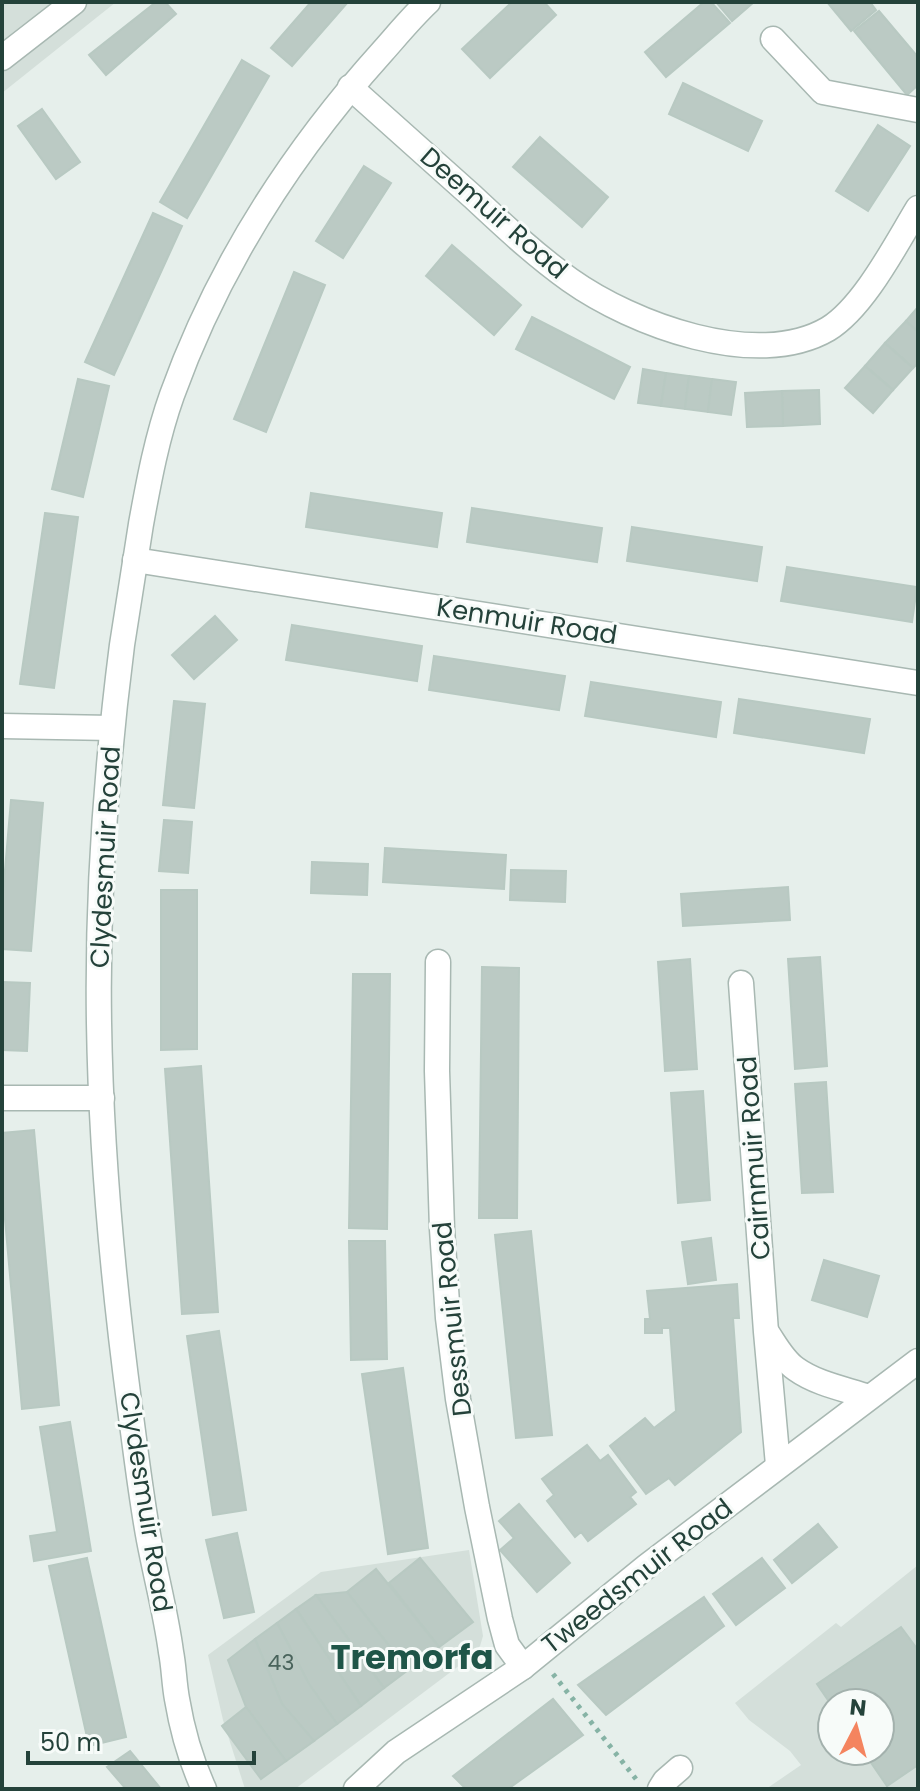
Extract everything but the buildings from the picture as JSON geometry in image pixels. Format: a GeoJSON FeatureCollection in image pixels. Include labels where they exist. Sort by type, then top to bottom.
{"type":"FeatureCollection","features":[{"type":"Feature","properties":{"kind":"street"},"geometry":{"type":"LineString","coordinates":[[2,58],[74,2]]}},
{"type":"Feature","properties":{"kind":"street","name":"Clydesmuir Road"},"geometry":{"type":"LineString","coordinates":[[204,1789],[176,1698],[171,1652],[149,1539],[107,1197],[99,1023],[105,803],[112,728],[135,560],[158,439],[195,335],[222,278],[273,192],[321,123],[421,4]]}},
{"type":"Feature","properties":{"kind":"street"},"geometry":{"type":"LineString","coordinates":[[773,39],[823,92],[918,110]]}},
{"type":"Feature","properties":{"kind":"street","name":"Deemuir Road"},"geometry":{"type":"LineString","coordinates":[[350,87],[535,253],[572,281],[647,321],[735,345],[768,346],[799,342],[828,329],[850,311],[869,287],[918,208]]}},
{"type":"Feature","properties":{"kind":"street","name":"Kenmuir Road"},"geometry":{"type":"LineString","coordinates":[[135,560],[918,683]]}},
{"type":"Feature","properties":{"kind":"street"},"geometry":{"type":"LineString","coordinates":[[2,726],[112,728]]}},
{"type":"Feature","properties":{"kind":"street","name":"Dessmuir Road"},"geometry":{"type":"LineString","coordinates":[[438,962],[437,1071],[449,1332],[469,1461],[500,1619],[507,1645],[530,1661]]}},
{"type":"Feature","properties":{"kind":"street","name":"Cairnmuir Road"},"geometry":{"type":"LineString","coordinates":[[741,983],[778,1465]]}},
{"type":"Feature","properties":{"kind":"street"},"geometry":{"type":"LineString","coordinates":[[2,1098],[102,1098]]}},
{"type":"Feature","properties":{"kind":"street"},"geometry":{"type":"LineString","coordinates":[[766,1332],[796,1369],[823,1382],[869,1397]]}},
{"type":"Feature","properties":{"kind":"street","name":"Tweedsmuir Road"},"geometry":{"type":"LineString","coordinates":[[356,1789],[396,1752],[530,1661],[647,1566],[918,1361]]}},
{"type":"Feature","properties":{"kind":"street"},"geometry":{"type":"LineString","coordinates":[[660,1789],[680,1768]]}},
{"type":"Feature","properties":{"kind":"path"},"geometry":{"type":"LineString","coordinates":[[530,1661],[645,1789]]}},
{"type":"Feature","properties":{"kind":"shaded area"},"geometry":{"type":"Polygon","coordinates":[[[2,2],[116,2],[2,93],[2,2]]]}},
{"type":"Feature","properties":{"kind":"shaded area"},"geometry":{"type":"Polygon","coordinates":[[[469,1550],[483,1636],[472,1656],[295,1789],[245,1789],[223,1720],[208,1655],[321,1572],[469,1550]]]}},
{"type":"Feature","properties":{"kind":"shaded area"},"geometry":{"type":"Polygon","coordinates":[[[918,1565],[918,1789],[766,1789],[801,1765],[790,1751],[749,1720],[735,1703],[836,1623],[841,1627],[918,1565]]]}},
{"type":"Feature","properties":{"kind":"district","name":"Tremorfa"},"geometry":{"type":"Point","coordinates":[412,1657]}}]}
